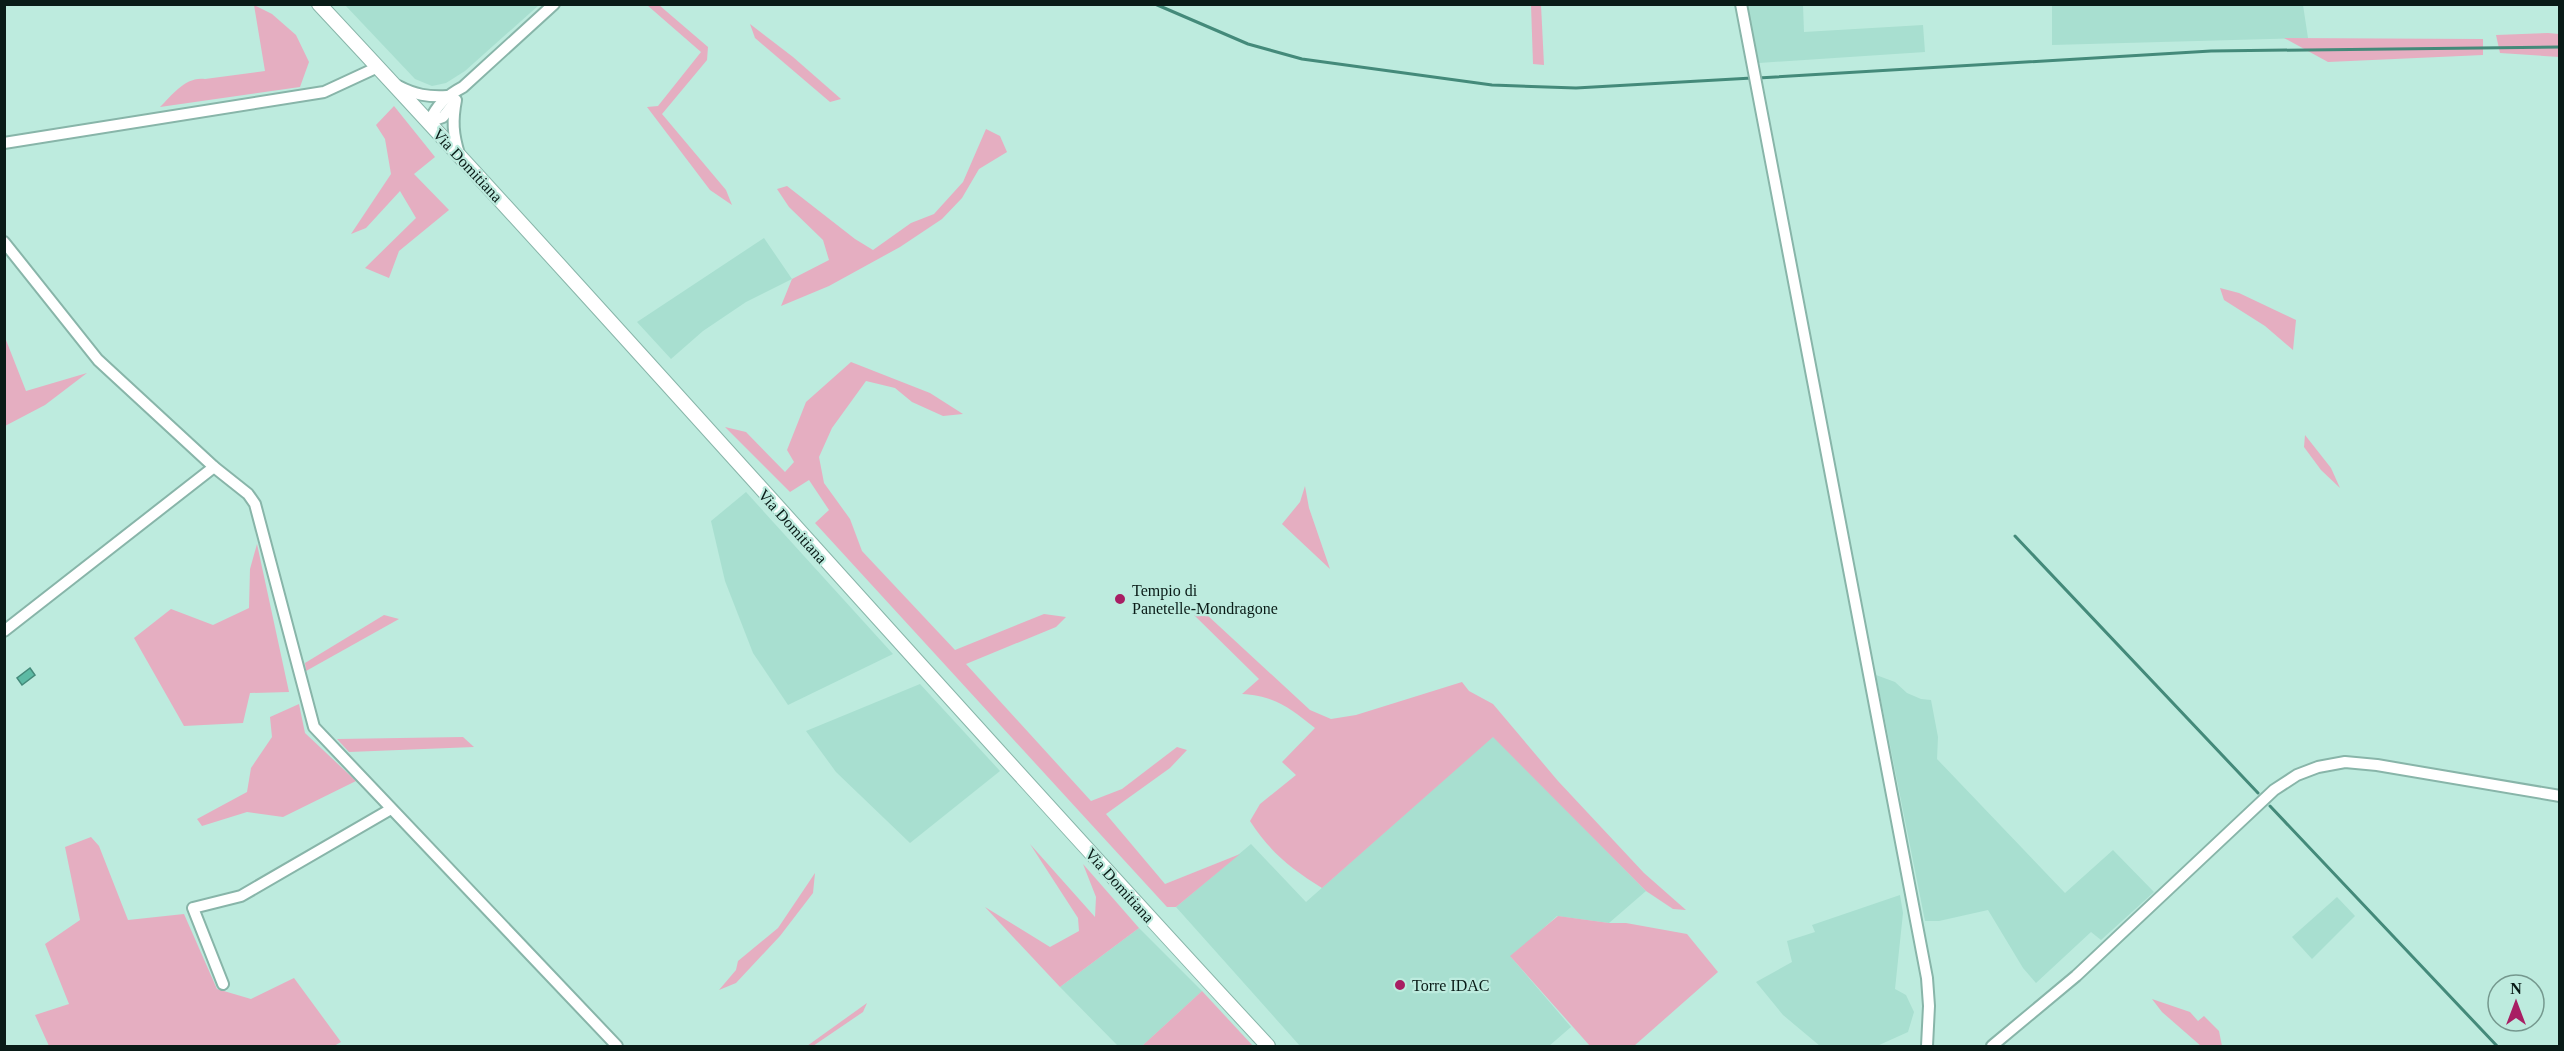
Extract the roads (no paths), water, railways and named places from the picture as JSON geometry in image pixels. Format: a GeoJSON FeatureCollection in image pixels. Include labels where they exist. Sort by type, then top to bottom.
{"type":"FeatureCollection","features":[{"type":"Feature","properties":{"kind":"main road","name":"Via Domitiana"},"geometry":{"type":"LineString","coordinates":[[319,4],[459,154],[810,545],[1268,1047]]}},
{"type":"Feature","properties":{"kind":"street"},"geometry":{"type":"LineString","coordinates":[[429,122],[435,109],[451,98],[554,4]]}},
{"type":"Feature","properties":{"kind":"street"},"geometry":{"type":"LineString","coordinates":[[1741,4],[1927,978],[1929,1006],[1927,1047]]}},
{"type":"Feature","properties":{"kind":"street"},"geometry":{"type":"LineString","coordinates":[[4,143],[324,92],[378,67]]}},
{"type":"Feature","properties":{"kind":"street"},"geometry":{"type":"LineString","coordinates":[[392,82],[420,95],[451,98]]}},
{"type":"Feature","properties":{"kind":"street"},"geometry":{"type":"LineString","coordinates":[[451,98],[453,136],[459,154]]}},
{"type":"Feature","properties":{"kind":"street"},"geometry":{"type":"LineString","coordinates":[[4,242],[98,360],[214,467],[235,482],[255,504],[314,728],[617,1047]]}},
{"type":"Feature","properties":{"kind":"street"},"geometry":{"type":"LineString","coordinates":[[4,632],[214,467]]}},
{"type":"Feature","properties":{"kind":"street"},"geometry":{"type":"LineString","coordinates":[[1992,1047],[2076,976],[2274,790],[2297,775],[2318,766],[2356,763],[2559,796]]}},
{"type":"Feature","properties":{"kind":"street"},"geometry":{"type":"LineString","coordinates":[[223,984],[194,908],[241,896],[391,809]]}},
{"type":"Feature","properties":{"kind":"waterway"},"geometry":{"type":"LineString","coordinates":[[1155,4],[1248,44],[1302,59],[1492,85],[1576,88],[1752,78]]}},
{"type":"Feature","properties":{"kind":"waterway"},"geometry":{"type":"LineString","coordinates":[[1758,78],[2211,51],[2560,47]]}},
{"type":"Feature","properties":{"kind":"waterway"},"geometry":{"type":"LineString","coordinates":[[2015,536],[2258,793]]}},
{"type":"Feature","properties":{"kind":"waterway"},"geometry":{"type":"LineString","coordinates":[[2270,806],[2497,1046]]}},
{"type":"Feature","properties":{"kind":"place","name":"Tempio di Panetelle-Mondragone"},"geometry":{"type":"Point","coordinates":[1120,599]}},
{"type":"Feature","properties":{"kind":"place","name":"Torre IDAC"},"geometry":{"type":"Point","coordinates":[1400,985]}}]}
